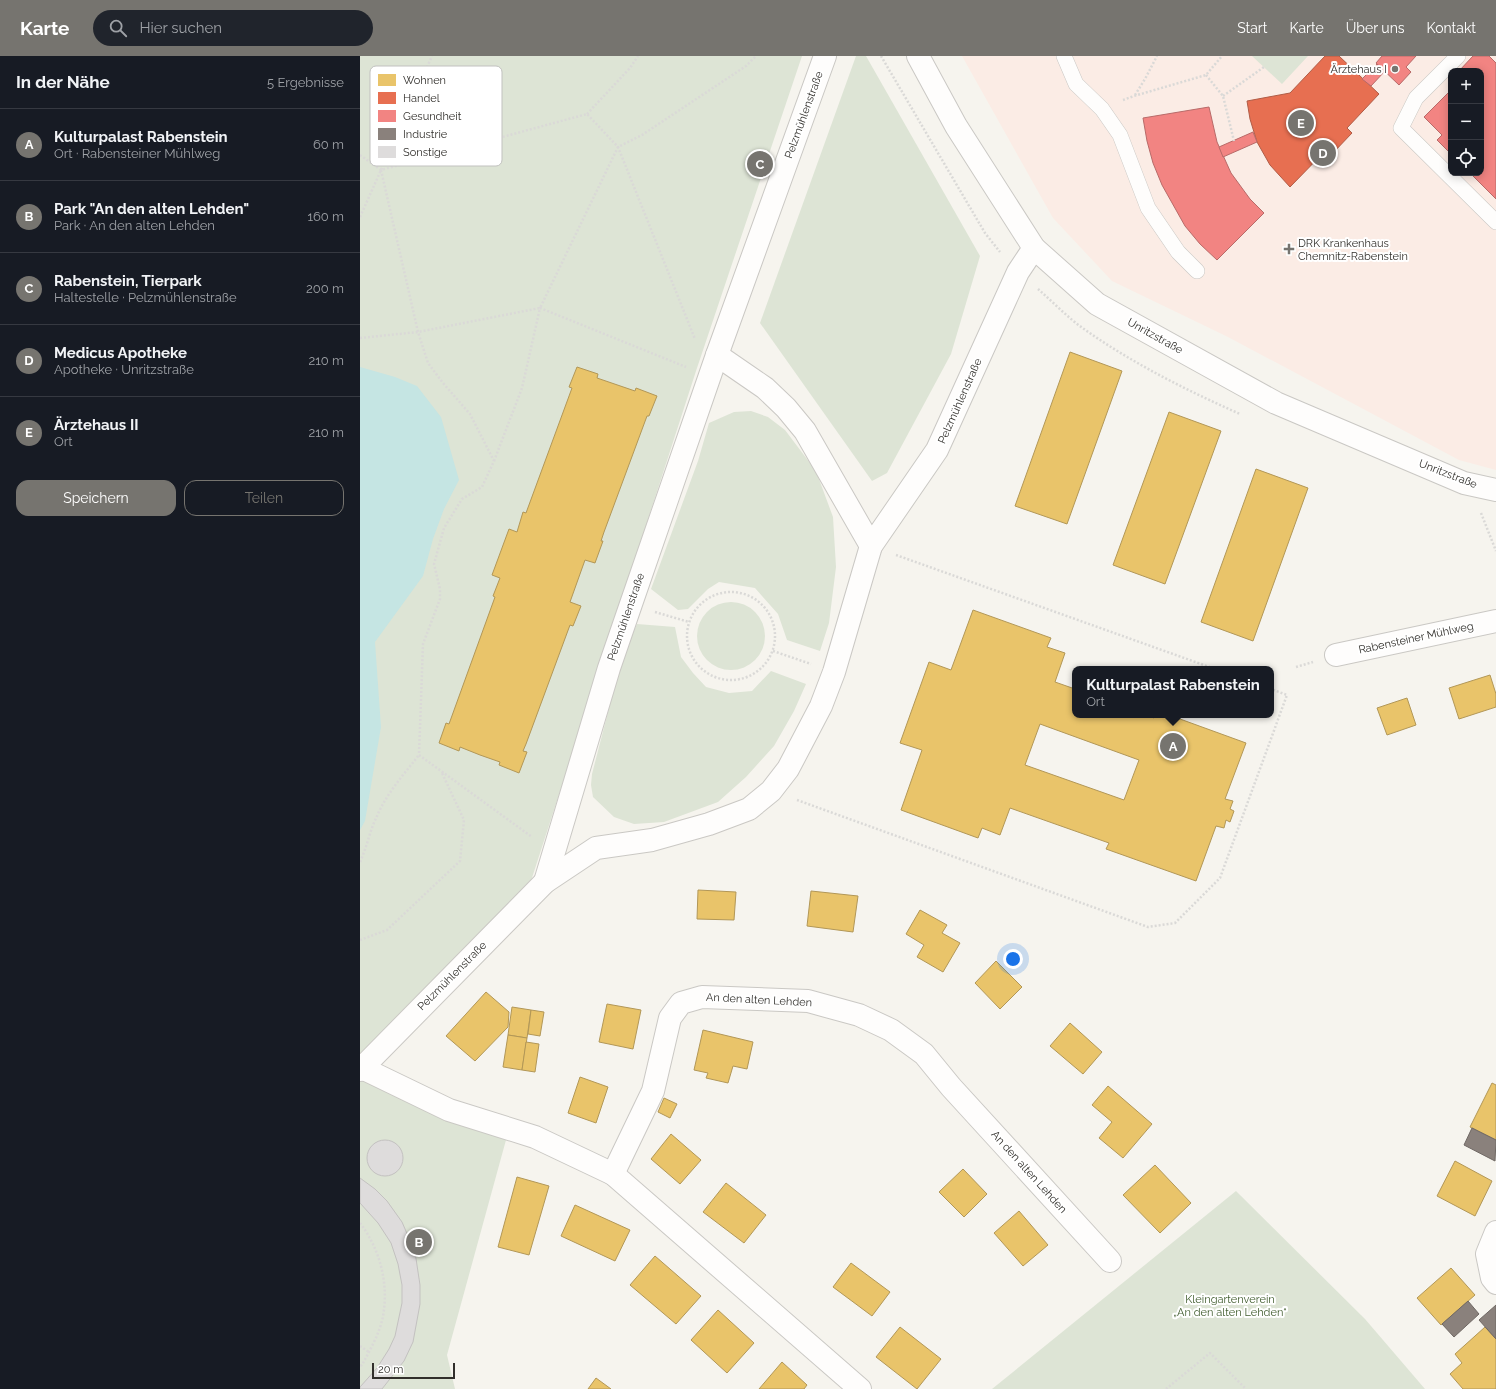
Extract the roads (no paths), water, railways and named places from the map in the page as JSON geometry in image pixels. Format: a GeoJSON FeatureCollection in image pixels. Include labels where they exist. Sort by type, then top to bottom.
{"type":"FeatureCollection","features":[{"type":"Feature","properties":{"kind":"street","name":"Pelzmühlenstraße"},"geometry":{"type":"LineString","coordinates":[[545,882],[609,668],[717,355],[825,56]]}},
{"type":"Feature","properties":{"kind":"street","name":"Unritzstraße"},"geometry":{"type":"LineString","coordinates":[[918,56],[956,126],[1034,248],[1096,304],[1276,403],[1464,483],[1493,490]]}},
{"type":"Feature","properties":{"kind":"street","name":"Pelzmühlenstraße"},"geometry":{"type":"LineString","coordinates":[[361,1069],[545,882],[596,848],[652,840],[709,824],[749,809],[771,791],[788,769],[821,706],[834,672],[871,546],[937,450],[1018,272],[1034,248]]}},
{"type":"Feature","properties":{"kind":"street"},"geometry":{"type":"LineString","coordinates":[[717,355],[765,388],[786,408],[805,431],[871,546]]}},
{"type":"Feature","properties":{"kind":"street","name":"Rabensteiner Mühlweg"},"geometry":{"type":"LineString","coordinates":[[1336,656],[1496,621]]}},
{"type":"Feature","properties":{"kind":"street","name":"An den alten Lehden"},"geometry":{"type":"LineString","coordinates":[[613,1174],[653,1090],[670,1018],[681,1003],[702,997],[808,1001],[859,1015],[891,1030],[924,1054],[951,1087],[1110,1261]]}},
{"type":"Feature","properties":{"kind":"street"},"geometry":{"type":"LineString","coordinates":[[361,1069],[449,1110],[534,1137],[613,1174],[860,1389]]}},
{"type":"Feature","properties":{"kind":"street"},"geometry":{"type":"LineString","coordinates":[[1496,1232],[1487,1254],[1492,1278],[1496,1283]]}},
{"type":"Feature","properties":{"kind":"lane"},"geometry":{"type":"LineString","coordinates":[[1064,56],[1076,84],[1102,109],[1120,135],[1148,208],[1178,252],[1198,271]]}},
{"type":"Feature","properties":{"kind":"lane"},"geometry":{"type":"LineString","coordinates":[[1458,56],[1416,98],[1401,128],[1496,222]]}},
{"type":"Feature","properties":{"kind":"water"},"geometry":{"type":"Polygon","coordinates":[[[360,367],[395,377],[417,386],[441,417],[459,480],[444,509],[433,539],[423,576],[375,642],[381,727],[365,821],[360,830],[360,367]]]}},
{"type":"Feature","properties":{"kind":"place","name":"Ärztehaus I"},"geometry":{"type":"Point","coordinates":[1395,69]}},
{"type":"Feature","properties":{"kind":"place","name":"Ärztehaus II"},"geometry":{"type":"Point","coordinates":[1301,123]}},
{"type":"Feature","properties":{"kind":"place","name":"Medicus Apotheke"},"geometry":{"type":"Point","coordinates":[1323,153]}},
{"type":"Feature","properties":{"kind":"place","name":"Rabenstein, Tierpark"},"geometry":{"type":"Point","coordinates":[760,164]}},
{"type":"Feature","properties":{"kind":"place","name":"DRK Krankenhaus Chemnitz-Rabenstein"},"geometry":{"type":"Point","coordinates":[1289,249]}},
{"type":"Feature","properties":{"kind":"place","name":"Kulturpalast Rabenstein"},"geometry":{"type":"Point","coordinates":[1173,746]}},
{"type":"Feature","properties":{"kind":"place","name":"Park \"An den alten Lehden\""},"geometry":{"type":"Point","coordinates":[419,1242]}},
{"type":"Feature","properties":{"kind":"park label","name":"Kleingartenverein „An den alten Lehden“"},"geometry":{"type":"Point","coordinates":[1230,1305]}}]}
